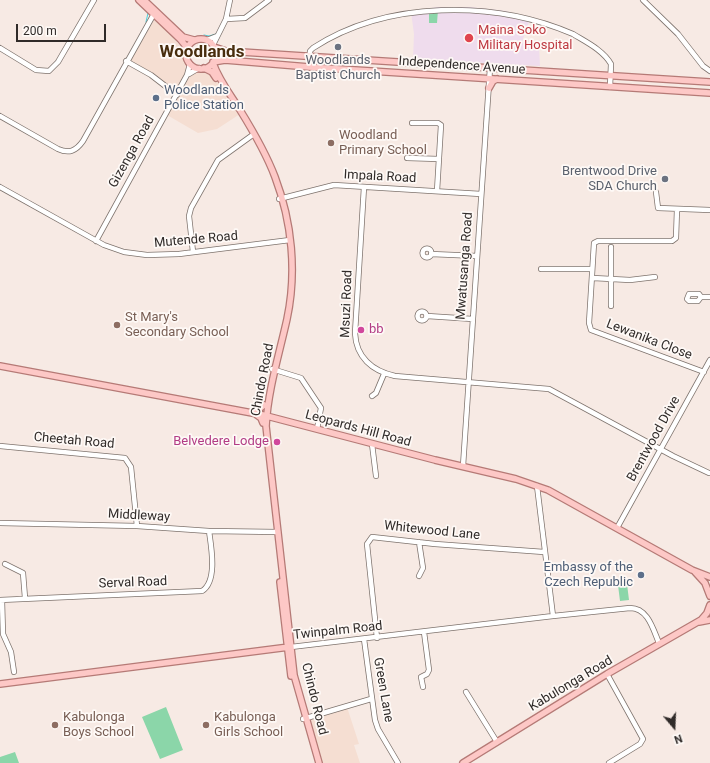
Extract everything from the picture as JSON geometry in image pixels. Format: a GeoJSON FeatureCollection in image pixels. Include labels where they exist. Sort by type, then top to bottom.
{"type":"FeatureCollection","features":[{"type":"Feature","properties":{"kind":"main road"},"geometry":{"type":"LineString","coordinates":[[139,0],[154,13],[183,37],[194,40],[207,40],[214,46],[215,56],[213,62],[202,68],[190,64],[184,44],[154,13],[144,0]]}},
{"type":"Feature","properties":{"kind":"main road"},"geometry":{"type":"LineString","coordinates":[[186,53],[189,44],[194,40]]}},
{"type":"Feature","properties":{"kind":"main road","name":"Independence Avenue"},"geometry":{"type":"LineString","coordinates":[[214,46],[226,51],[310,57],[709,81]]}},
{"type":"Feature","properties":{"kind":"main road","name":"Independence Avenue"},"geometry":{"type":"LineString","coordinates":[[213,62],[225,60],[309,67],[709,93]]}},
{"type":"Feature","properties":{"kind":"main road","name":"Chindo Road"},"geometry":{"type":"LineString","coordinates":[[213,62],[219,78],[270,164],[280,198],[289,240],[292,275],[290,296],[266,406],[264,424],[289,647],[304,718],[316,763]]}},
{"type":"Feature","properties":{"kind":"main road","name":"Chindo Road"},"geometry":{"type":"LineString","coordinates":[[202,68],[214,76],[253,134]]}},
{"type":"Feature","properties":{"kind":"main road"},"geometry":{"type":"LineString","coordinates":[[489,88],[493,81],[497,79]]}},
{"type":"Feature","properties":{"kind":"main road","name":"Leopards Hill Road"},"geometry":{"type":"LineString","coordinates":[[0,366],[265,415],[372,444],[516,479],[537,486],[692,570],[710,577]]}},
{"type":"Feature","properties":{"kind":"main road"},"geometry":{"type":"LineString","coordinates":[[266,406],[269,412],[276,418],[264,424],[261,418],[254,413],[266,406]]}},
{"type":"Feature","properties":{"kind":"main road","name":"Leopards Hill Road"},"geometry":{"type":"LineString","coordinates":[[692,570],[705,583],[710,596]]}},
{"type":"Feature","properties":{"kind":"main road","name":"Kabulonga Road"},"geometry":{"type":"LineString","coordinates":[[463,763],[607,674],[703,618],[710,605]]}},
{"type":"Feature","properties":{"kind":"main road","name":"Kabulonga Road"},"geometry":{"type":"LineString","coordinates":[[692,625],[710,620]]}},
{"type":"Feature","properties":{"kind":"main road","name":"Twinpalm Road"},"geometry":{"type":"LineString","coordinates":[[0,684],[289,647]]}},
{"type":"Feature","properties":{"kind":"main road","name":"Chindo Road"},"geometry":{"type":"LineString","coordinates":[[304,718],[319,763]]}},
{"type":"Feature","properties":{"kind":"street"},"geometry":{"type":"LineString","coordinates":[[0,48],[36,70],[42,72],[49,71],[58,62],[94,0]]}},
{"type":"Feature","properties":{"kind":"street"},"geometry":{"type":"LineString","coordinates":[[214,46],[216,36],[226,20],[230,0]]}},
{"type":"Feature","properties":{"kind":"street"},"geometry":{"type":"LineString","coordinates":[[226,20],[245,18],[269,0]]}},
{"type":"Feature","properties":{"kind":"street"},"geometry":{"type":"LineString","coordinates":[[643,0],[670,25],[703,66],[710,71]]}},
{"type":"Feature","properties":{"kind":"street"},"geometry":{"type":"LineString","coordinates":[[296,56],[313,48],[354,24],[384,12]]}},
{"type":"Feature","properties":{"kind":"street"},"geometry":{"type":"LineString","coordinates":[[0,116],[58,149],[65,152],[74,151],[83,141],[126,61],[154,13]]}},
{"type":"Feature","properties":{"kind":"street"},"geometry":{"type":"LineString","coordinates":[[527,13],[563,28],[599,51],[611,64],[610,87]]}},
{"type":"Feature","properties":{"kind":"street"},"geometry":{"type":"LineString","coordinates":[[207,40],[216,36]]}},
{"type":"Feature","properties":{"kind":"street"},"geometry":{"type":"LineString","coordinates":[[309,67],[310,51],[313,48]]}},
{"type":"Feature","properties":{"kind":"street"},"geometry":{"type":"LineString","coordinates":[[126,61],[151,75],[177,95]]}},
{"type":"Feature","properties":{"kind":"street","name":"Gizenga Road"},"geometry":{"type":"LineString","coordinates":[[96,240],[177,95],[187,75],[190,64]]}},
{"type":"Feature","properties":{"kind":"street"},"geometry":{"type":"LineString","coordinates":[[187,75],[192,71],[202,68]]}},
{"type":"Feature","properties":{"kind":"street","name":"Mwatusanga Road"},"geometry":{"type":"LineString","coordinates":[[463,466],[490,68]]}},
{"type":"Feature","properties":{"kind":"street"},"geometry":{"type":"LineString","coordinates":[[412,123],[440,124],[436,191]]}},
{"type":"Feature","properties":{"kind":"street"},"geometry":{"type":"LineString","coordinates":[[193,252],[189,216],[191,208],[218,160],[253,134]]}},
{"type":"Feature","properties":{"kind":"street"},"geometry":{"type":"LineString","coordinates":[[407,158],[439,159]]}},
{"type":"Feature","properties":{"kind":"street","name":"Impala Road"},"geometry":{"type":"LineString","coordinates":[[280,198],[329,186],[481,194]]}},
{"type":"Feature","properties":{"kind":"street","name":"Mutende Road"},"geometry":{"type":"LineString","coordinates":[[0,187],[96,240],[124,252],[147,256],[289,240]]}},
{"type":"Feature","properties":{"kind":"street","name":"Msuzi Road"},"geometry":{"type":"LineString","coordinates":[[364,187],[355,337],[358,350],[364,358],[371,366],[384,374]]}},
{"type":"Feature","properties":{"kind":"street"},"geometry":{"type":"LineString","coordinates":[[656,192],[656,207],[710,210]]}},
{"type":"Feature","properties":{"kind":"street"},"geometry":{"type":"LineString","coordinates":[[655,276],[630,280],[593,278],[593,246],[598,241],[631,242],[675,240],[677,209]]}},
{"type":"Feature","properties":{"kind":"street"},"geometry":{"type":"LineString","coordinates":[[611,247],[611,306]]}},
{"type":"Feature","properties":{"kind":"street"},"geometry":{"type":"LineString","coordinates":[[431,254],[477,256]]}},
{"type":"Feature","properties":{"kind":"street"},"geometry":{"type":"LineString","coordinates":[[541,269],[592,269]]}},
{"type":"Feature","properties":{"kind":"street","name":"Lewanika Close"},"geometry":{"type":"LineString","coordinates":[[593,278],[589,324],[591,330],[704,372]]}},
{"type":"Feature","properties":{"kind":"street"},"geometry":{"type":"LineString","coordinates":[[701,297],[710,297]]}},
{"type":"Feature","properties":{"kind":"street"},"geometry":{"type":"LineString","coordinates":[[427,316],[473,319]]}},
{"type":"Feature","properties":{"kind":"street","name":"Brentwood Drive"},"geometry":{"type":"LineString","coordinates":[[617,528],[710,360]]}},
{"type":"Feature","properties":{"kind":"street"},"geometry":{"type":"LineString","coordinates":[[274,369],[298,377],[305,383],[321,408],[317,429]]}},
{"type":"Feature","properties":{"kind":"street"},"geometry":{"type":"LineString","coordinates":[[372,396],[376,393],[384,374],[549,389],[661,450],[709,473]]}},
{"type":"Feature","properties":{"kind":"street"},"geometry":{"type":"LineString","coordinates":[[372,444],[376,476]]}},
{"type":"Feature","properties":{"kind":"street","name":"Cheetah Road"},"geometry":{"type":"LineString","coordinates":[[0,446],[125,458],[131,467],[137,526]]}},
{"type":"Feature","properties":{"kind":"street"},"geometry":{"type":"LineString","coordinates":[[537,486],[553,616]]}},
{"type":"Feature","properties":{"kind":"street","name":"Middleway"},"geometry":{"type":"LineString","coordinates":[[0,523],[137,526],[276,532]]}},
{"type":"Feature","properties":{"kind":"street","name":"Serval Road"},"geometry":{"type":"LineString","coordinates":[[1,600],[202,591],[208,586],[212,574],[209,530]]}},
{"type":"Feature","properties":{"kind":"street","name":"Whitewood Lane"},"geometry":{"type":"LineString","coordinates":[[377,638],[367,541],[369,539],[376,536],[420,542],[544,552]]}},
{"type":"Feature","properties":{"kind":"street"},"geometry":{"type":"LineString","coordinates":[[419,576],[423,568],[420,542]]}},
{"type":"Feature","properties":{"kind":"street"},"geometry":{"type":"LineString","coordinates":[[5,564],[23,574],[25,598]]}},
{"type":"Feature","properties":{"kind":"street"},"geometry":{"type":"LineString","coordinates":[[1,600],[3,634],[10,652],[14,672]]}},
{"type":"Feature","properties":{"kind":"street","name":"Twinpalm Road"},"geometry":{"type":"LineString","coordinates":[[289,647],[377,638],[553,616],[636,608],[648,618],[659,643]]}},
{"type":"Feature","properties":{"kind":"street"},"geometry":{"type":"LineString","coordinates":[[423,687],[421,677],[426,674],[428,670],[424,632]]}},
{"type":"Feature","properties":{"kind":"street","name":"Green Lane"},"geometry":{"type":"LineString","coordinates":[[364,639],[371,699],[376,725],[398,763]]}},
{"type":"Feature","properties":{"kind":"street"},"geometry":{"type":"LineString","coordinates":[[607,674],[643,738],[640,744],[609,763]]}},
{"type":"Feature","properties":{"kind":"street"},"geometry":{"type":"LineString","coordinates":[[466,692],[497,742]]}},
{"type":"Feature","properties":{"kind":"street"},"geometry":{"type":"LineString","coordinates":[[304,718],[371,699]]}},
{"type":"Feature","properties":{"kind":"shaded area","name":"Maina Soko Military Hospital"},"geometry":{"type":"Polygon","coordinates":[[[437,7],[470,7],[506,11],[530,19],[522,42],[539,46],[540,66],[413,59],[414,34],[411,12],[437,7]]]}},
{"type":"Feature","properties":{"kind":"shaded area"},"geometry":{"type":"Polygon","coordinates":[[[154,20],[170,34],[182,48],[187,74],[176,90],[128,65],[154,20]]]}},
{"type":"Feature","properties":{"kind":"shaded area"},"geometry":{"type":"Polygon","coordinates":[[[200,70],[213,73],[240,114],[217,129],[198,133],[167,115],[190,76],[200,70]]]}},
{"type":"Feature","properties":{"kind":"shaded area"},"geometry":{"type":"Polygon","coordinates":[[[347,707],[359,744],[354,745],[360,763],[321,763],[308,720],[347,707]]]}},
{"type":"Feature","properties":{"kind":"green space"},"geometry":{"type":"Polygon","coordinates":[[[429,10],[438,10],[437,23],[429,23],[429,10]]]}},
{"type":"Feature","properties":{"kind":"green space"},"geometry":{"type":"Polygon","coordinates":[[[627,584],[629,600],[620,601],[618,585],[627,584]]]}},
{"type":"Feature","properties":{"kind":"green space"},"geometry":{"type":"Polygon","coordinates":[[[166,707],[183,750],[160,759],[142,717],[166,707]]]}},
{"type":"Feature","properties":{"kind":"green space"},"geometry":{"type":"Polygon","coordinates":[[[15,752],[19,763],[0,763],[0,757],[15,752]]]}},
{"type":"Feature","properties":{"kind":"waterway"},"geometry":{"type":"LineString","coordinates":[[146,10],[148,13],[146,22]]}},
{"type":"Feature","properties":{"kind":"waterway"},"geometry":{"type":"LineString","coordinates":[[204,35],[209,36],[216,34]]}},
{"type":"Feature","properties":{"kind":"waterway"},"geometry":{"type":"LineString","coordinates":[[195,37],[200,36]]}},
{"type":"Feature","properties":{"kind":"place","name":"Maina Soko Military Hospital"},"geometry":{"type":"Point","coordinates":[469,38]}},
{"type":"Feature","properties":{"kind":"place","name":"Woodlands Baptist Church"},"geometry":{"type":"Point","coordinates":[338,47]}},
{"type":"Feature","properties":{"kind":"place","name":"Woodlands Police Station"},"geometry":{"type":"Point","coordinates":[156,98]}},
{"type":"Feature","properties":{"kind":"place","name":"Woodland Primary School"},"geometry":{"type":"Point","coordinates":[331,143]}},
{"type":"Feature","properties":{"kind":"place","name":"Brentwood Drive SDA Church"},"geometry":{"type":"Point","coordinates":[665,179]}},
{"type":"Feature","properties":{"kind":"place","name":"St Mary's Secondary School"},"geometry":{"type":"Point","coordinates":[117,325]}},
{"type":"Feature","properties":{"kind":"place","name":"bb"},"geometry":{"type":"Point","coordinates":[361,330]}},
{"type":"Feature","properties":{"kind":"place","name":"Belvedere Lodge"},"geometry":{"type":"Point","coordinates":[277,442]}},
{"type":"Feature","properties":{"kind":"place","name":"Embassy of the Czech Republic"},"geometry":{"type":"Point","coordinates":[641,575]}},
{"type":"Feature","properties":{"kind":"place","name":"Kabulonga Boys School"},"geometry":{"type":"Point","coordinates":[55,725]}},
{"type":"Feature","properties":{"kind":"place","name":"Kabulonga Girls School"},"geometry":{"type":"Point","coordinates":[206,725]}},
{"type":"Feature","properties":{"kind":"district","name":"Woodlands"},"geometry":{"type":"Point","coordinates":[202,53]}}]}
